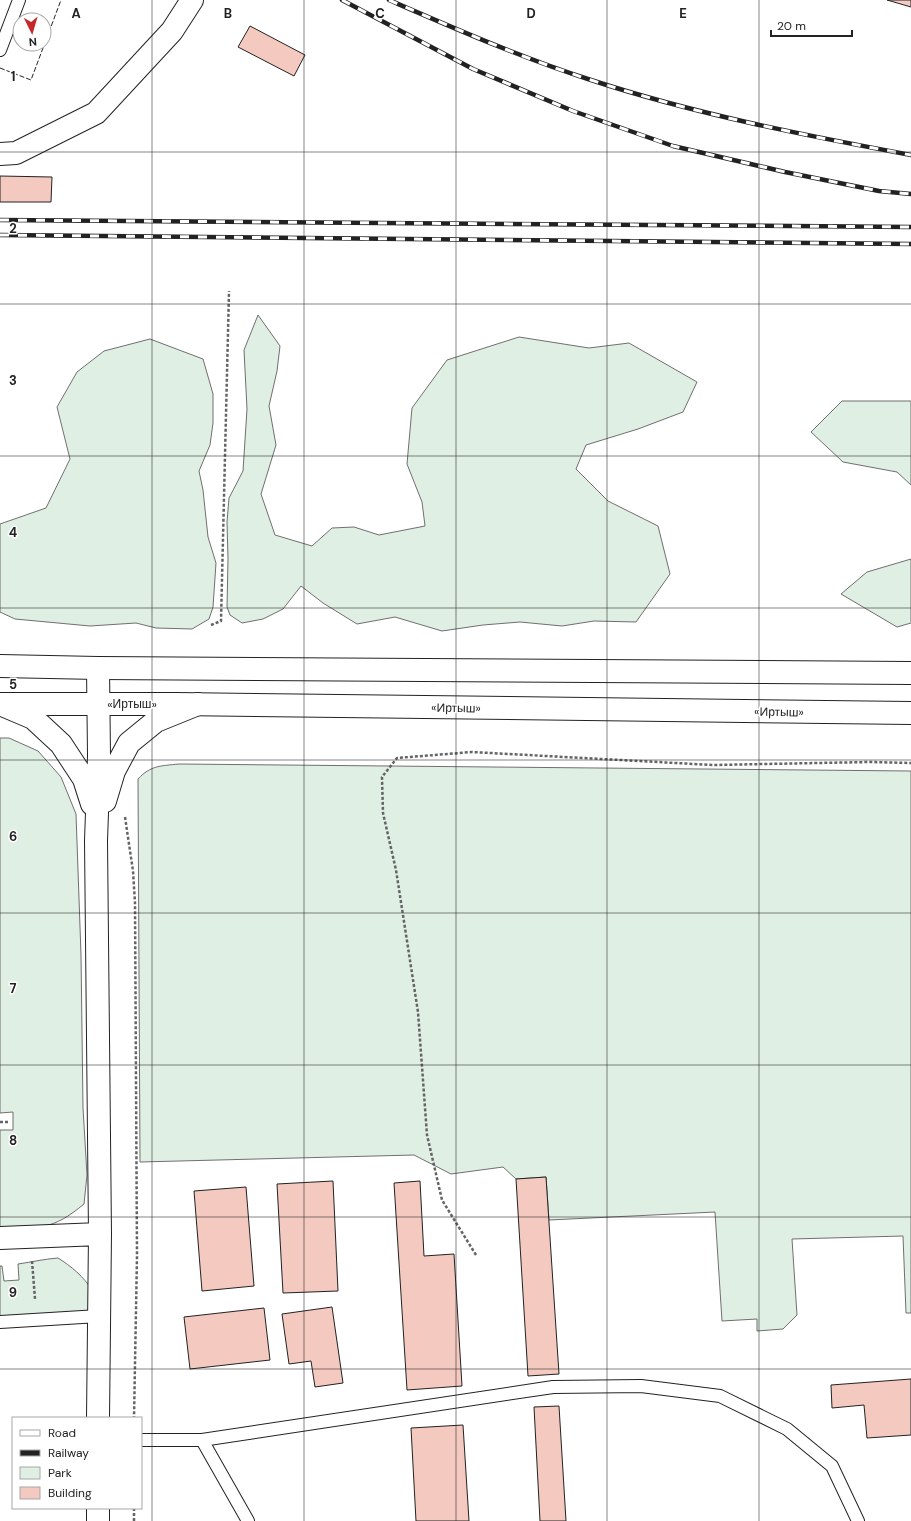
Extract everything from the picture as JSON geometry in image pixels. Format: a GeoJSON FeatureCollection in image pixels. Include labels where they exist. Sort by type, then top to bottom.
{"type":"FeatureCollection","features":[{"type":"Feature","properties":{"kind":"main road"},"geometry":{"type":"LineString","coordinates":[[0,154],[16,153],[96,113],[172,31],[192,0]]}},
{"type":"Feature","properties":{"kind":"main road"},"geometry":{"type":"LineString","coordinates":[[0,666],[98,668],[911,673]]}},
{"type":"Feature","properties":{"kind":"main road"},"geometry":{"type":"LineString","coordinates":[[98,668],[97,825],[100,1234],[98,1417]]}},
{"type":"Feature","properties":{"kind":"main road"},"geometry":{"type":"LineString","coordinates":[[0,704],[33,718],[61,744],[84,779],[97,825]]}},
{"type":"Feature","properties":{"kind":"main road","name":"«Иртыш»"},"geometry":{"type":"LineString","coordinates":[[0,704],[198,704],[911,713]]}},
{"type":"Feature","properties":{"kind":"main road"},"geometry":{"type":"LineString","coordinates":[[97,825],[114,771],[129,743],[156,721],[198,704]]}},
{"type":"Feature","properties":{"kind":"main road"},"geometry":{"type":"LineString","coordinates":[[0,1238],[100,1234]]}},
{"type":"Feature","properties":{"kind":"main road"},"geometry":{"type":"LineString","coordinates":[[98,1509],[98,1521]]}},
{"type":"Feature","properties":{"kind":"lane"},"geometry":{"type":"LineString","coordinates":[[0,50],[20,0]]}},
{"type":"Feature","properties":{"kind":"lane"},"geometry":{"type":"LineString","coordinates":[[0,1322],[99,1316]]}},
{"type":"Feature","properties":{"kind":"lane"},"geometry":{"type":"LineString","coordinates":[[142,1440],[202,1440],[553,1387],[649,1387],[720,1396],[787,1429],[832,1466],[858,1521]]}},
{"type":"Feature","properties":{"kind":"lane"},"geometry":{"type":"LineString","coordinates":[[202,1440],[248,1521]]}},
{"type":"Feature","properties":{"kind":"path"},"geometry":{"type":"LineString","coordinates":[[211,625],[221,620],[229,291]]}},
{"type":"Feature","properties":{"kind":"path"},"geometry":{"type":"LineString","coordinates":[[476,1255],[442,1200],[427,1135],[418,1012],[396,870],[383,813],[382,777],[397,758],[472,752],[713,765],[870,762],[911,763]]}},
{"type":"Feature","properties":{"kind":"path"},"geometry":{"type":"LineString","coordinates":[[125,811],[128,843],[133,871],[135,903],[137,1256],[134,1417]]}},
{"type":"Feature","properties":{"kind":"path"},"geometry":{"type":"LineString","coordinates":[[0,1122],[8,1122]]}},
{"type":"Feature","properties":{"kind":"path"},"geometry":{"type":"LineString","coordinates":[[31,1237],[37,1320]]}},
{"type":"Feature","properties":{"kind":"path"},"geometry":{"type":"LineString","coordinates":[[134,1509],[134,1521]]}},
{"type":"Feature","properties":{"kind":"green space"},"geometry":{"type":"Polygon","coordinates":[[[258,315],[280,346],[277,371],[269,406],[276,445],[261,494],[275,535],[312,546],[332,528],[354,527],[379,535],[425,526],[422,502],[407,464],[412,408],[447,360],[519,337],[589,348],[629,343],[697,382],[683,412],[638,429],[586,445],[576,469],[608,501],[658,526],[670,574],[636,622],[594,621],[562,626],[520,622],[483,625],[442,631],[395,617],[357,624],[323,603],[301,586],[283,609],[263,619],[242,623],[230,615],[227,607],[227,522],[229,498],[243,471],[247,409],[244,350],[258,315]]]}},
{"type":"Feature","properties":{"kind":"green space"},"geometry":{"type":"Polygon","coordinates":[[[150,339],[203,359],[213,394],[213,423],[210,445],[199,471],[203,490],[208,537],[216,563],[213,607],[209,619],[192,629],[156,628],[136,623],[90,626],[15,619],[0,612],[0,524],[46,508],[70,459],[57,407],[77,372],[104,351],[150,339]]]}},
{"type":"Feature","properties":{"kind":"green space"},"geometry":{"type":"Polygon","coordinates":[[[842,401],[911,401],[911,485],[897,472],[843,462],[811,432],[842,401]]]}},
{"type":"Feature","properties":{"kind":"green space"},"geometry":{"type":"Polygon","coordinates":[[[911,559],[911,623],[897,627],[841,594],[867,572],[911,559]]]}},
{"type":"Feature","properties":{"kind":"green space"},"geometry":{"type":"Polygon","coordinates":[[[0,738],[9,738],[38,751],[61,777],[76,814],[81,955],[83,1108],[87,1175],[84,1204],[63,1219],[35,1228],[0,1228],[0,1130],[13,1130],[13,1112],[0,1113],[0,738]]]}},
{"type":"Feature","properties":{"kind":"green space"},"geometry":{"type":"Polygon","coordinates":[[[179,764],[911,771],[911,1313],[906,1313],[903,1236],[792,1239],[797,1315],[783,1329],[757,1331],[757,1319],[722,1321],[715,1212],[549,1220],[546,1177],[516,1179],[503,1167],[451,1174],[414,1155],[140,1162],[138,779],[147,771],[157,767],[179,764]]]}},
{"type":"Feature","properties":{"kind":"green space"},"geometry":{"type":"Polygon","coordinates":[[[58,1258],[77,1272],[92,1290],[88,1313],[0,1316],[0,1266],[2,1266],[4,1281],[19,1280],[18,1264],[58,1258]]]}},
{"type":"Feature","properties":{"kind":"building"},"geometry":{"type":"Polygon","coordinates":[[[887,0],[911,0],[911,7],[887,0]]]}},
{"type":"Feature","properties":{"kind":"building"},"geometry":{"type":"Polygon","coordinates":[[[250,26],[305,55],[294,76],[238,47],[250,26]]]}},
{"type":"Feature","properties":{"kind":"building"},"geometry":{"type":"Polygon","coordinates":[[[0,176],[52,177],[51,202],[0,202],[0,176]]]}},
{"type":"Feature","properties":{"kind":"building"},"geometry":{"type":"Polygon","coordinates":[[[546,1177],[559,1374],[528,1376],[516,1179],[546,1177]]]}},
{"type":"Feature","properties":{"kind":"building"},"geometry":{"type":"Polygon","coordinates":[[[333,1181],[338,1291],[283,1293],[277,1184],[333,1181]]]}},
{"type":"Feature","properties":{"kind":"building"},"geometry":{"type":"Polygon","coordinates":[[[420,1181],[424,1256],[454,1254],[462,1386],[407,1390],[394,1183],[420,1181]]]}},
{"type":"Feature","properties":{"kind":"building"},"geometry":{"type":"Polygon","coordinates":[[[246,1187],[254,1286],[202,1291],[194,1191],[246,1187]]]}},
{"type":"Feature","properties":{"kind":"building"},"geometry":{"type":"Polygon","coordinates":[[[332,1307],[343,1383],[315,1387],[311,1361],[289,1364],[282,1314],[332,1307]]]}},
{"type":"Feature","properties":{"kind":"building"},"geometry":{"type":"Polygon","coordinates":[[[264,1308],[270,1360],[190,1369],[184,1317],[264,1308]]]}},
{"type":"Feature","properties":{"kind":"building"},"geometry":{"type":"Polygon","coordinates":[[[911,1379],[911,1435],[867,1438],[864,1405],[832,1408],[831,1385],[911,1379]]]}},
{"type":"Feature","properties":{"kind":"building"},"geometry":{"type":"Polygon","coordinates":[[[559,1406],[566,1521],[540,1521],[534,1407],[559,1406]]]}},
{"type":"Feature","properties":{"kind":"building"},"geometry":{"type":"Polygon","coordinates":[[[463,1425],[469,1521],[416,1521],[411,1428],[463,1425]]]}},
{"type":"Feature","properties":{"kind":"railway"},"geometry":{"type":"LineString","coordinates":[[342,0],[473,69],[573,111],[673,146],[785,172],[879,191],[911,194]]}},
{"type":"Feature","properties":{"kind":"railway"},"geometry":{"type":"LineString","coordinates":[[389,0],[514,53],[630,92],[750,123],[911,155]]}},
{"type":"Feature","properties":{"kind":"railway"},"geometry":{"type":"LineString","coordinates":[[0,220],[911,227]]}},
{"type":"Feature","properties":{"kind":"railway"},"geometry":{"type":"LineString","coordinates":[[0,235],[911,244]]}},
{"type":"Feature","properties":{"kind":"fence"},"geometry":{"type":"LineString","coordinates":[[0,68],[31,80],[61,0]]}}]}
